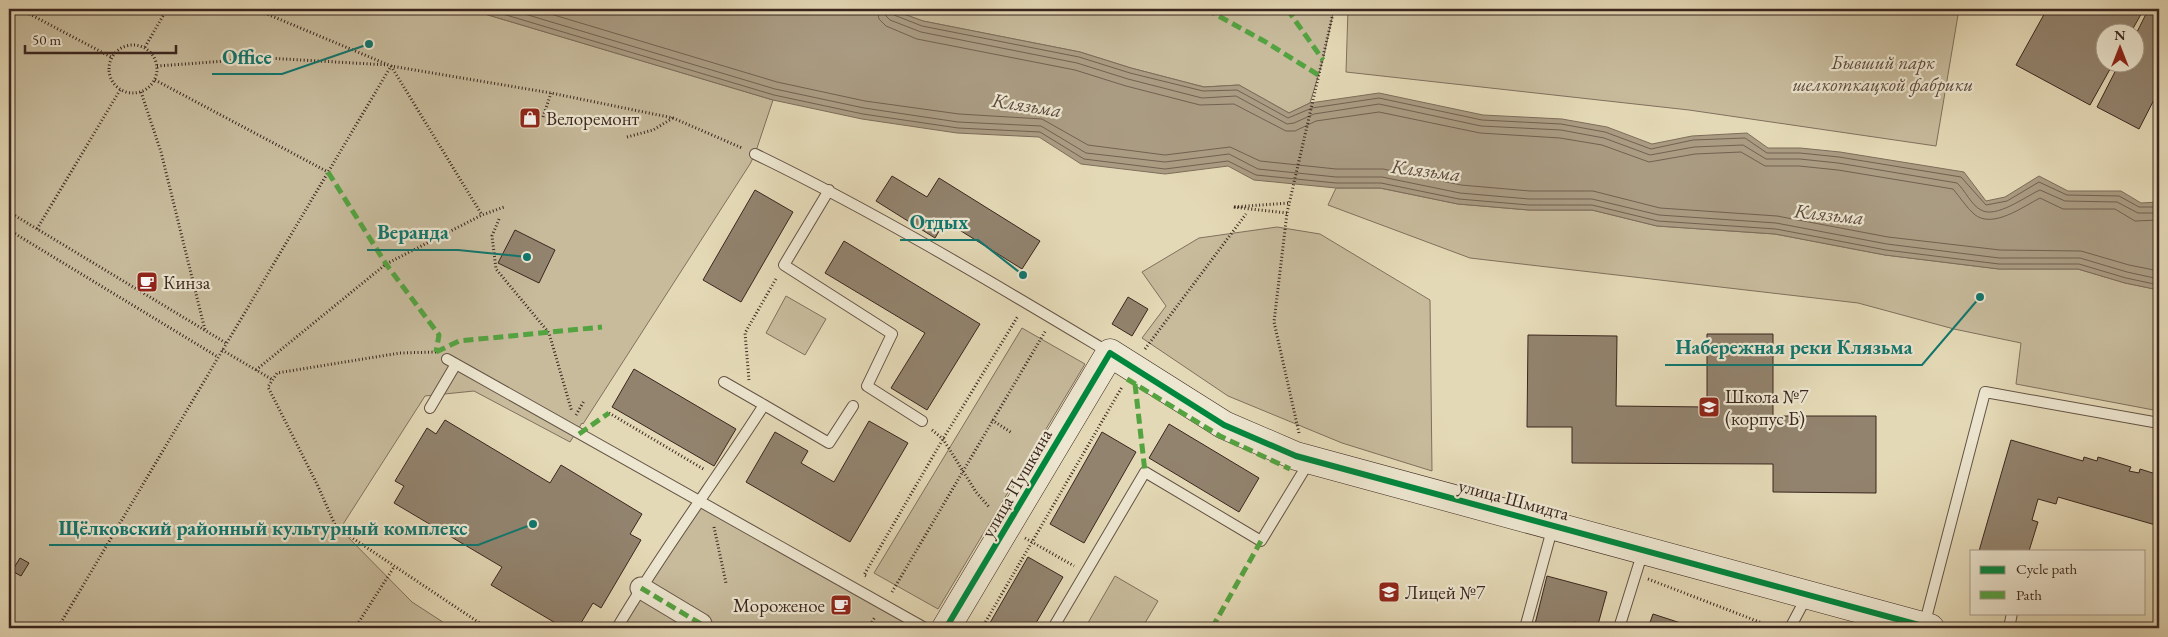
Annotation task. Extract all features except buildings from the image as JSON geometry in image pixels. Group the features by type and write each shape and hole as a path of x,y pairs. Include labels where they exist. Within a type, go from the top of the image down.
{"street":[{"name":"улица Шмидта","path":"1110,353 1224,425 1296,456 1808,594 1926,628"},
{"name":"улица Пушкина","path":"946,628 1110,353"},
{"path":"641,588 701,624"}],"lane":[{"path":"756,154 829,190 1110,353"},
{"path":"829,190 784,266 892,334 867,386 922,421"},
{"path":"430,408 452,361 925,628"},
{"path":"724,382 829,443 853,406"},
{"path":"1926,628 1985,392 2159,423"},
{"path":"617,628 641,588 692,511 718,477 764,405"},
{"path":"1052,628 1145,472 1261,541 1310,460"},
{"path":"1525,628 1553,526"},
{"path":"1619,628 1643,550"},
{"path":"1790,628 1808,594"},
{"path":"2009,628 2012,614"}],"path":[{"path":"20,9 111,57"},
{"path":"145,47 167,9"},
{"path":"255,9 391,66 482,215"},
{"path":"1299,434 1274,322 1287,213 1334,9"},
{"path":"136,44 145,47 151,52 157,66 154,80 149,87 140,92 130,93 120,90 109,75 111,57 126,45 136,44"},
{"path":"157,66 267,58 391,66 551,93 673,118 756,154"},
{"path":"59,626 391,66"},
{"path":"154,80 328,172"},
{"path":"37,229 120,90"},
{"path":"140,92 161,152 205,331"},
{"path":"543,117 551,93"},
{"path":"627,136 653,130 673,118"},
{"path":"1287,213 1233,207 1289,203"},
{"path":"256,370 386,264 482,215 504,207"},
{"path":"9,212 226,343"},
{"path":"982,628 1141,354 1246,214"},
{"path":"499,219 492,236 496,269 549,333 574,419"},
{"path":"9,230 218,357"},
{"path":"750,396 745,333 784,266"},
{"path":"864,575 943,439 1019,315 1026,318"},
{"path":"891,593 1046,330 1039,326"},
{"path":"222,350 273,380"},
{"path":"452,361 436,352 400,353 277,373 268,387 317,484 336,527 487,628"},
{"path":"609,413 718,477"},
{"path":"992,420 1012,433"},
{"path":"713,523 726,583"},
{"path":"355,628 394,567"},
{"path":"776,612 819,605"}],"green space":[{"path":"9,9 468,9 773,100 750,164 570,442 474,391 425,396 340,529 412,602 452,628 9,628"},
{"path":"890,9 1334,9 1323,60 1310,103 1289,113 1239,85 1204,87 1131,68 1080,52 923,21"},
{"name":"Бывший парк шелкоткацкой фабрики","path":"1348,9 1959,9 1936,146 1689,110 1346,72"},
{"path":"1336,188 1380,188 1458,204 1529,210 1592,210 1657,226 1775,234 1885,255 1999,269 2078,269 2125,283 2159,290 2159,411 2016,384 2021,343 1954,329 1858,303 1470,258 1328,205"},
{"path":"1277,227 1320,234 1430,300 1432,471 1342,443 1228,396 1142,338 1166,306 1142,272 1199,238"},
{"path":"786,296 826,319 805,355 766,333"},
{"path":"1022,328 1085,364 938,609 874,573"},
{"path":"700,503 925,628 617,628"},
{"path":"1115,576 1158,601 1142,628 1085,628"}],"water":[{"name":"Клязьма","path":"468,9 890,9 923,21 1080,52 1131,68 1204,87 1239,85 1289,113 1310,103 1379,93 1483,115 1562,119 1607,127 1652,144 1692,136 1747,133 1768,148 1800,148 1840,152 1964,172 1986,201 2005,197 2039,176 2068,191 2121,191 2141,203 2159,202 2159,290 2125,283 2078,269 1999,269 1885,255 1775,234 1657,226 1592,210 1529,210 1458,204 1380,188 1336,188 1254,180 1228,166 1165,174 1081,164 1039,137 957,133 862,119 773,100"}],"marked path":[{"path":"1206,9 1264,41 1320,76"},
{"path":"1287,9 1323,60"},
{"path":"328,172 386,264 439,335 436,352"},
{"path":"436,352 459,341 602,327"},
{"path":"1127,379 1220,436 1290,469"},
{"path":"1135,384 1145,472"},
{"path":"579,434 609,413"},
{"path":"1212,628 1261,541"},
{"path":"641,588 701,624"}],"cycle path":[{"path":"946,628 1110,353 1224,425 1296,456 1930,628"}],"place":[{"name":"Office","path":"369,44"},
{"name":"Велоремонт","path":"530,118"},
{"name":"Веранда","path":"527,257"},
{"name":"Отдых","path":"1023,275"},
{"name":"Кинза","path":"147,282"},
{"name":"Набережная реки Клязьма","path":"1980,297"},
{"name":"Школа №7 (корпус Б)","path":"1709,407"},
{"name":"Щёлковский районный культурный комплекс","path":"533,524"},
{"name":"Лицей №7","path":"1389,592"},
{"name":"Мороженое","path":"841,605"}]}
